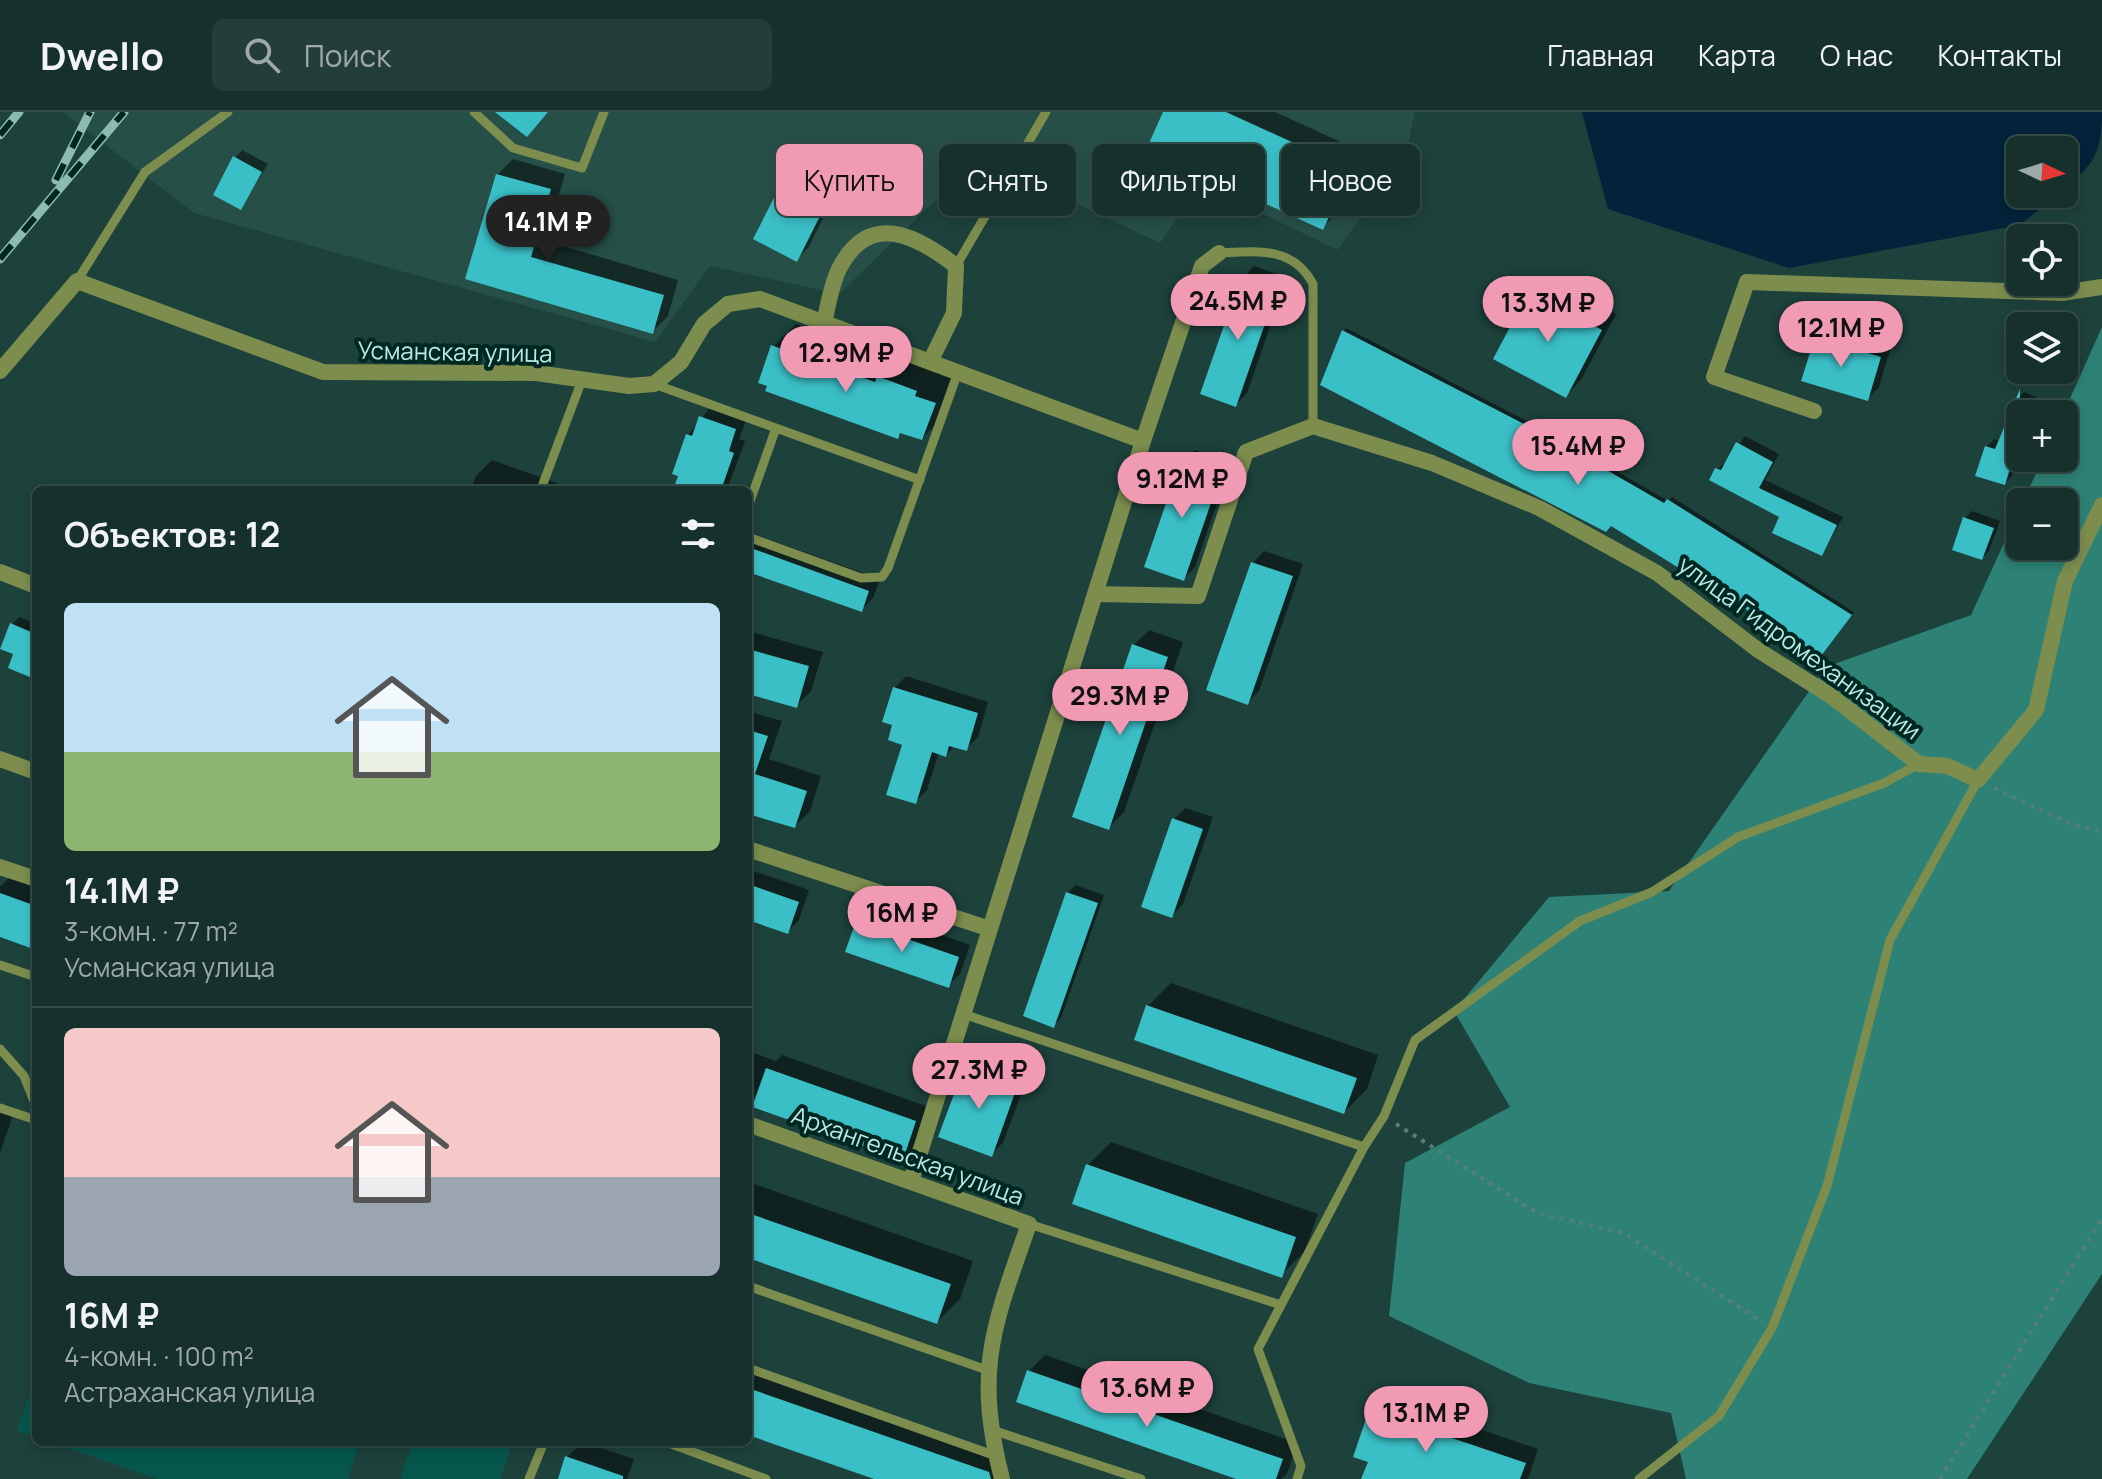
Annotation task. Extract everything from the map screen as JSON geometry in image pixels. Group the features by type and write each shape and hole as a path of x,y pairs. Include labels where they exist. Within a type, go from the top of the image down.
{"street":[{"path":"824,323 838,270 858,242 892,233 923,240 956,266 954,313 930,362"},
{"path":"911,1181 1143,441 1202,266 1219,253"},
{"path":"0,371 77,281"},
{"name":"Усманская улица","path":"77,281 323,372 536,373 629,386 654,384"},
{"path":"1814,411 1714,377 1747,282 2062,293 2102,287"},
{"path":"654,384 681,362 704,324 728,304 760,299 1143,441"},
{"path":"1095,594 1198,596 1246,452 1313,426"},
{"name":"улица Гидромеханизации","path":"1313,426 1432,463 1539,508 1657,573 1758,650 1831,696 1919,764 1947,766 1978,780"},
{"path":"1978,780 2036,710 2065,581 2102,505"},
{"path":"0,572 32,584"},
{"path":"0,759 32,771"},
{"path":"752,850 990,929"},
{"path":"0,867 32,878"},
{"name":"Архангельская улица","path":"752,1125 1029,1224 988,1350 989,1429 1002,1479"}],"lane":[{"path":"77,281 145,172 228,112"},
{"path":"474,112 513,148 582,168 604,112"},
{"path":"956,266 1046,112"},
{"path":"1219,253 1269,251 1304,266 1313,284 1313,426"},
{"path":"752,538 861,578 882,577 888,568 958,372"},
{"path":"542,486 582,380"},
{"path":"654,384 920,480"},
{"path":"752,496 776,428"},
{"path":"1297,1479 1301,1466 1258,1349 1364,1147 1384,1116 1415,1040 1580,921 1652,892 1738,837 1884,783 1919,764"},
{"path":"1639,1479 1719,1416 1772,1328 1827,1186 1890,940 1978,780"},
{"path":"0,965 32,976"},
{"path":"963,1014 1364,1147"},
{"path":"0,1049 24,1076 32,1096"},
{"path":"0,1108 32,1119"},
{"path":"1029,1224 1281,1305"},
{"path":"752,1287 987,1370"},
{"path":"752,1369 996,1456"},
{"path":"989,1429 1141,1479"},
{"path":"529,1479 542,1446"},
{"path":"677,1446 766,1479"}],"path":[{"path":"1978,780 2071,824 2102,832"},
{"path":"1384,1116 1537,1213 1623,1233 1772,1328"},
{"path":"1940,1479 2102,1218"}],"shaded area":[{"path":"63,112 1415,112 1408,144 1281,144 1281,216 1362,216 1337,250 1265,215 1265,144 1092,144 1092,211 1076,204 1076,144 939,144 939,197 923,212 923,144 776,144 776,216 919,216 839,294 710,266 655,342 194,213"},
{"path":"1103,216 1179,216 1160,243"},
{"path":"32,1386 32,1436 17,1431"},
{"path":"62,1446 359,1446 348,1479 157,1479"},
{"path":"412,1446 512,1446 500,1479 400,1479"}],"green space":[{"path":"2102,327 2102,1274 1967,1479 1686,1479 1671,1413 1529,1383 1389,1316 1405,1163 1510,1107 1454,1011 1549,897 1669,891 1826,667 1971,615 2006,539 2006,560 2078,560 2078,488 2029,488 2037,472 2078,472 2078,400 2069,400"}],"water":[{"path":"1582,112 2102,112 2098,148 2078,176 2078,136 2006,136 2006,208 2041,208 2021,224 2006,224 2006,228 1789,268 1608,209"}],"building":[{"path":"495,112 548,112 527,137"},
{"path":"1163,112 1226,112 1296,144 1281,144 1281,211 1265,203 1265,144 1149,144"},
{"path":"233,156 262,172 241,210 213,195"},
{"path":"496,174 551,189 531,257 664,295 653,334 465,279"},
{"path":"776,194 776,216 820,216 797,262 753,239"},
{"path":"1292,216 1329,216 1323,230"},
{"path":"1241,277 1277,289 1236,407 1200,394"},
{"path":"1529,291 1602,330 1566,398 1493,359"},
{"path":"1342,330 1551,438 1664,503 1667,499 1852,615 1821,656 1611,526 1606,532 1320,385"},
{"path":"1815,337 1881,357 1868,401 1801,381"},
{"path":"771,345 793,353 795,347 835,361 833,367 875,382 877,376 917,391 915,396 936,403 922,440 900,433 898,439 765,391 767,386 758,383"},
{"path":"699,416 736,429 729,451 734,453 722,486 674,486 678,476 672,474 686,434 692,436"},
{"path":"2006,423 2006,472 2009,472 2005,485 1975,476 1985,446 1995,449"},
{"path":"1736,442 1773,462 1759,488 1837,525 1822,556 1772,533 1779,517 1709,480 1715,468 1721,470"},
{"path":"1181,460 1221,474 1184,581 1144,567"},
{"path":"1963,517 1994,528 1982,560 1952,550"},
{"path":"752,548 869,591 862,612 752,573"},
{"path":"1251,562 1293,576 1248,705 1206,690"},
{"path":"10,623 32,632 32,678 8,668 13,654 0,649"},
{"path":"1132,644 1168,657 1109,830 1072,817"},
{"path":"752,650 809,666 797,708 752,695"},
{"path":"893,687 978,713 967,751 949,746 946,757 932,752 916,804 886,795 902,745 888,740 892,725 882,722"},
{"path":"752,731 768,736 755,774 807,791 795,828 752,815"},
{"path":"1172,818 1203,829 1172,918 1141,907"},
{"path":"752,885 799,902 788,934 752,921"},
{"path":"1066,892 1098,903 1054,1028 1023,1016"},
{"path":"0,893 32,905 32,949 0,937"},
{"path":"856,921 959,957 949,988 845,952"},
{"path":"1146,1005 1357,1078 1344,1114 1134,1040"},
{"path":"997,1065 1017,1072 1011,1088 1016,1090 992,1157 938,1137 963,1070 992,1080"},
{"path":"766,1068 916,1121 903,1160 752,1107"},
{"path":"1086,1164 1296,1237 1282,1278 1072,1204"},
{"path":"752,1214 951,1284 937,1324 752,1259"},
{"path":"1027,1370 1283,1459 1276,1479 1236,1479 1016,1402"},
{"path":"752,1389 989,1472 991,1479 874,1479 752,1436"},
{"path":"1369,1410 1526,1463 1520,1479 1361,1479 1368,1462 1353,1457"},
{"path":"565,1456 623,1476 623,1479 558,1479"}],"railway":[{"path":"0,135 19,112"},
{"path":"56,180 90,112"},
{"path":"0,259 124,112"}]}
